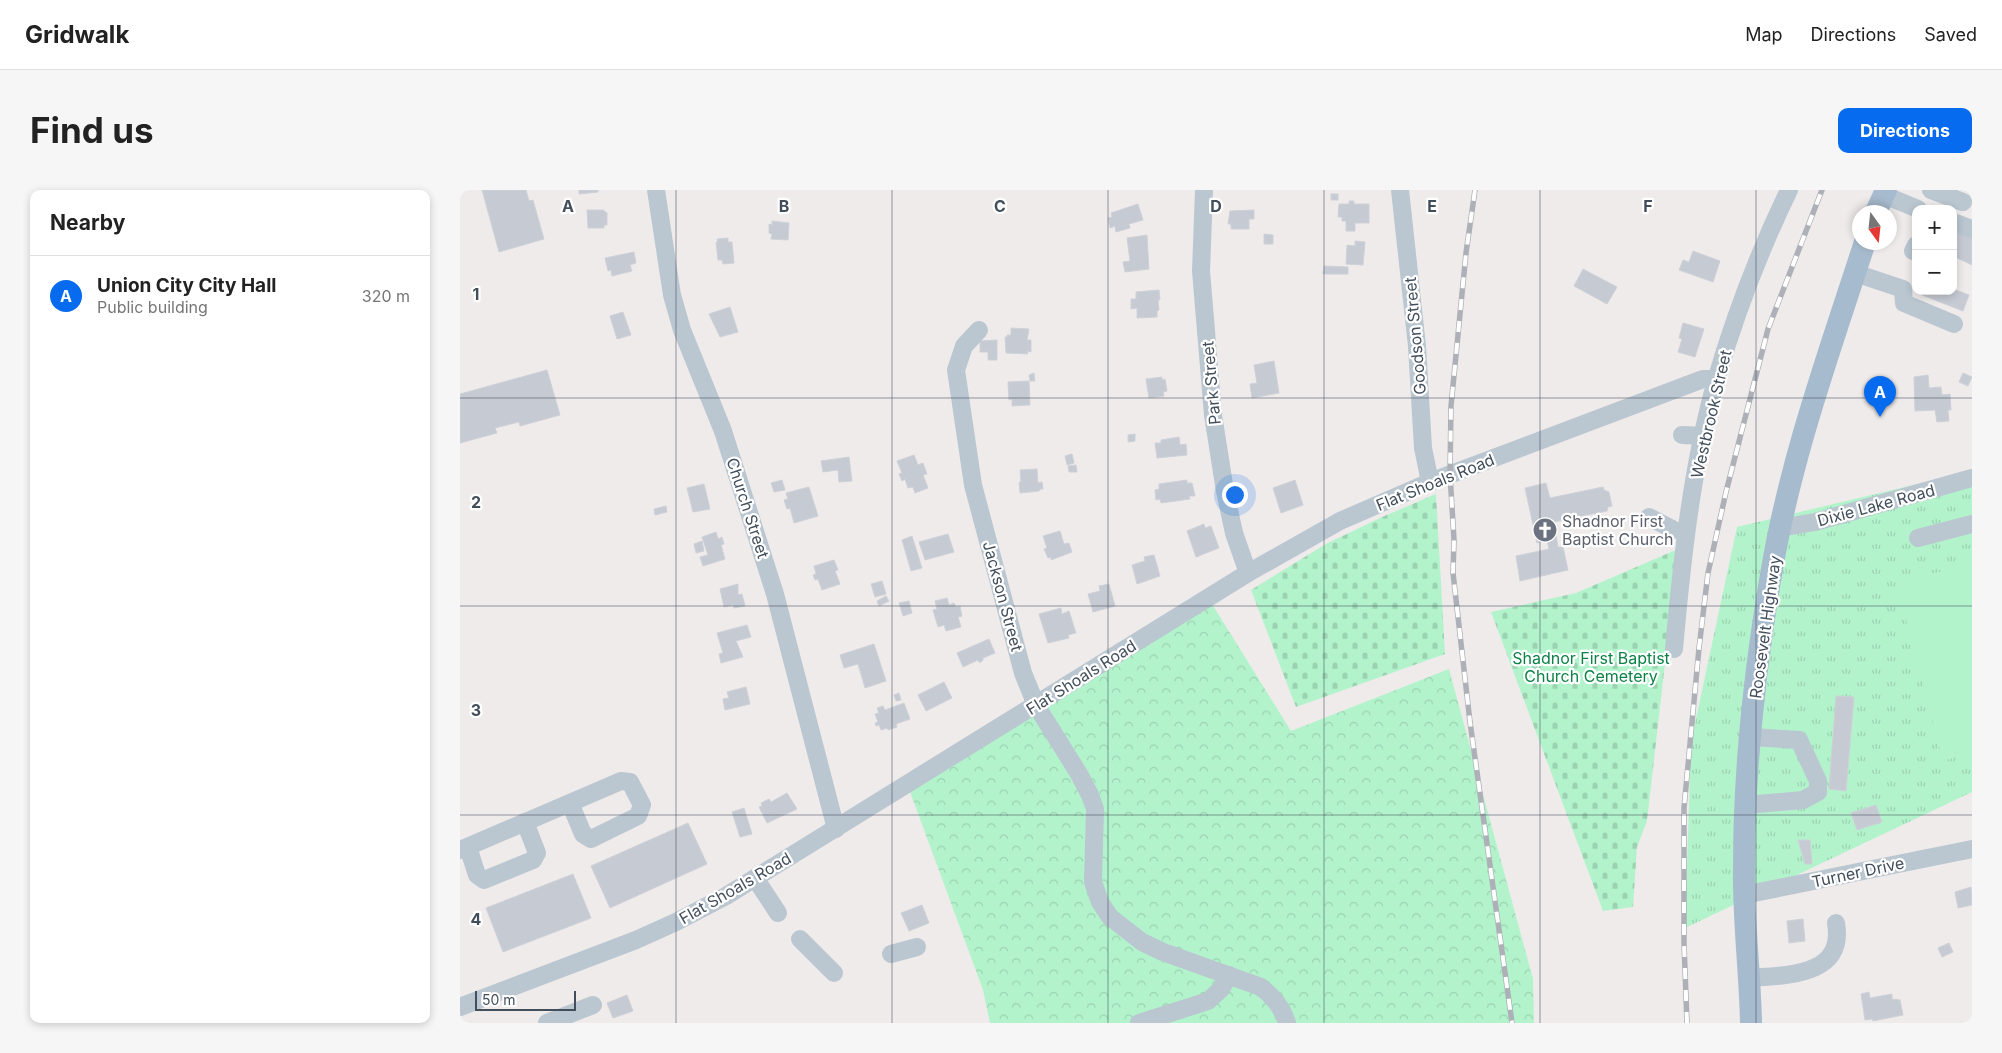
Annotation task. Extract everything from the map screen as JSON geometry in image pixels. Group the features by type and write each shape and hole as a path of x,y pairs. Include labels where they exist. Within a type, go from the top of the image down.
{"main road":[{"name":"Roosevelt Highway","path":"1750,1023 1750,978 1744,895 1746,805 1750,737 1761,641 1780,528 1812,405 1862,250"}],"street":[{"name":"Church Street","path":"656,190 672,295 682,330 723,431 776,594 836,829"},
{"name":"Park Street","path":"1204,190 1201,270 1213,415 1225,491 1234,533 1248,573"},
{"name":"Goodson Street","path":"1400,190 1417,346 1423,448 1430,482"},
{"name":"Westbrook Street","path":"1674,650 1682,568 1677,530 1704,436 1717,379 1737,313 1764,241 1789,190"},
{"path":"1931,190 1964,202"},
{"path":"1882,199 1912,207"},
{"path":"1957,223 1972,229"},
{"path":"1855,273 1903,289 1904,303 1954,324"},
{"name":"Jackson Street","path":"979,330 964,346 956,370 973,485 1023,674 1036,705 1090,795 1095,809 1093,882 1100,902 1110,917 1124,930 1149,945 1198,966 1261,987 1273,996 1283,1009 1287,1023"},
{"name":"Flat Shoals Road","path":"460,1007 636,940 726,896 1248,573 1340,521 1430,482 1703,379 1717,379"},
{"path":"1682,435 1704,436"},
{"name":"Dixie Lake Road","path":"1780,528 1815,522 1972,478"},
{"path":"1649,517 1677,530"},
{"path":"1918,538 1972,524"},
{"path":"1746,805 1804,800 1818,792 1818,781 1799,740 1750,737"},
{"path":"525,822 537,853 533,860 484,880 477,875 464,849 525,822 570,803"},
{"name":"Turner Drive","path":"1744,895 1972,849"},
{"path":"755,878 778,913"},
{"path":"1750,978 1797,973 1826,961 1835,951 1838,936 1836,922"},
{"path":"800,939 834,973"},
{"path":"891,954 917,947"},
{"path":"1139,1023 1208,1000 1221,989 1229,976"},
{"path":"547,1023 593,1005"}],"green space":[{"path":"1972,471 1972,792 1685,928 1691,742 1737,527"},
{"path":"1436,494 1445,654 1296,707 1251,590 1326,544"},
{"name":"Shadnor First Baptist Church Cemetery","path":"1678,549 1647,821 1637,847 1633,907 1603,911 1491,612 1576,593"},
{"path":"1972,565 1972,752 1943,761 1898,589 1902,580"},
{"path":"1207,596 1291,731 1449,669 1533,979 1534,1023 990,1023 983,990 909,789"}],"building":[{"path":"482,190 526,190 529,201 533,200 544,239 499,252"},
{"path":"579,190 598,190 598,192 579,194"},
{"path":"1331,194 1338,194 1338,200 1331,200"},
{"path":"1349,201 1354,201 1354,204 1369,204 1369,223 1355,223 1355,231 1346,231 1346,221 1342,221 1342,217 1338,217 1339,204 1349,204"},
{"path":"1138,204 1143,220 1129,224 1130,228 1116,232 1115,226 1110,228 1108,218 1112,217 1111,213"},
{"path":"587,210 603,210 607,213 607,225 604,225 604,228 588,228"},
{"path":"1254,210 1254,219 1249,219 1249,229 1231,229 1231,224 1228,224 1230,211"},
{"path":"772,221 789,223 788,240 771,239 772,234 769,233 769,224 772,225"},
{"path":"1957,229 1972,235 1972,265 1957,258"},
{"path":"1264,234 1273,235 1273,244 1264,244"},
{"path":"1147,235 1149,269 1125,272 1123,262 1130,261 1127,238"},
{"path":"728,238 728,242 732,242 734,263 723,264 722,260 718,260 716,242 718,242 717,239"},
{"path":"1355,241 1365,242 1363,265 1346,264 1347,245 1355,246"},
{"path":"1693,251 1720,261 1713,282 1679,270 1683,260 1689,262"},
{"path":"634,252 636,263 630,265 632,271 612,276 611,270 608,271 605,258"},
{"path":"1324,266 1348,267 1348,274 1323,274"},
{"path":"1583,269 1617,287 1607,304 1574,286"},
{"path":"1159,290 1160,300 1158,300 1159,310 1157,311 1157,317 1137,318 1137,308 1131,309 1131,299 1136,299 1136,292"},
{"path":"1957,290 1969,295 1963,311 1922,295 1957,295"},
{"path":"730,307 738,332 720,337 709,314"},
{"path":"623,312 631,335 617,339 610,316"},
{"path":"1683,323 1704,329 1695,357 1678,352 1682,339 1679,338"},
{"path":"1011,328 1029,329 1027,340 1031,340 1031,352 1027,351 1028,354 1006,353 1005,337 1011,335"},
{"path":"997,340 997,360 988,360 988,352 980,352 980,341"},
{"path":"1274,361 1279,393 1252,398 1250,384 1257,383 1254,365"},
{"path":"547,370 560,415 520,426 519,422 495,428 497,433 460,443 460,394"},
{"path":"1034,373 1035,381 1030,381 1029,375"},
{"path":"1963,373 1972,377 1968,386 1959,382"},
{"path":"1928,375 1929,388 1941,387 1942,395 1950,394 1951,410 1948,410 1949,421 1937,422 1935,410 1915,411 1914,377"},
{"path":"1162,377 1162,380 1165,379 1167,391 1163,392 1164,396 1149,398 1146,379"},
{"path":"1029,381 1030,405 1012,406 1012,399 1009,400 1008,382"},
{"path":"1135,434 1135,441 1128,442 1128,435"},
{"path":"1179,437 1180,445 1186,444 1187,455 1157,458 1155,443"},
{"path":"1072,454 1074,463 1067,465 1065,456"},
{"path":"914,455 918,465 923,463 927,474 923,475 928,488 915,493 913,487 908,488 905,479 902,481 899,474 902,473 897,461"},
{"path":"849,457 852,481 839,482 838,470 823,472 821,461"},
{"path":"1076,465 1077,472 1069,472 1068,466"},
{"path":"1037,469 1038,483 1042,482 1043,489 1020,493 1020,470"},
{"path":"782,480 785,490 774,492 771,483"},
{"path":"1187,480 1187,483 1192,483 1195,496 1189,496 1190,499 1161,503 1160,499 1156,500 1155,490 1159,489 1159,484"},
{"path":"1295,480 1303,505 1281,513 1273,488"},
{"name":"Shadnor First Baptist Church","path":"1546,483 1550,498 1603,487 1604,490 1609,492 1612,506 1608,507 1607,511 1554,522 1558,547 1563,547 1568,570 1520,581 1516,556 1549,549 1547,540 1537,543 1525,488"},
{"path":"704,484 710,509 693,512 687,488"},
{"path":"809,487 818,516 794,523 790,508 787,509 784,500 788,499 786,493"},
{"path":"666,506 667,512 655,515 654,509"},
{"path":"1204,524 1205,528 1211,526 1219,548 1196,557 1187,531"},
{"path":"1060,531 1064,544 1069,543 1072,552 1051,560 1051,557 1048,558 1044,549 1047,548 1043,536"},
{"path":"716,532 718,539 722,537 724,544 721,545 725,559 703,566 700,557 708,555 702,537"},
{"path":"948,534 954,552 925,560 919,542"},
{"path":"912,536 922,568 911,571 902,540"},
{"path":"702,541 704,551 696,553 694,544"},
{"path":"1154,555 1160,576 1137,584 1132,565 1145,561 1144,557"},
{"path":"834,560 838,570 835,571 840,584 822,590 818,579 815,580 813,575 816,574 814,566"},
{"path":"882,581 886,594 875,597 871,584"},
{"path":"738,584 738,595 742,594 745,606 734,608 733,605 724,607 720,589"},
{"path":"1109,584 1115,606 1093,612 1088,594 1100,591 1099,586"},
{"path":"886,596 889,601 879,606 877,601"},
{"path":"947,598 949,605 954,603 956,607 960,606 962,616 958,617 961,627 946,631 944,625 938,627 933,610 937,609 935,601"},
{"path":"909,601 912,613 903,616 899,603"},
{"path":"1061,608 1062,614 1069,611 1076,633 1068,635 1069,638 1048,643 1039,614"},
{"path":"747,625 751,637 736,641 743,657 721,663 719,654 723,653 717,633"},
{"path":"989,639 995,653 983,658 980,663 978,660 963,667 957,653"},
{"path":"874,644 886,681 865,688 858,664 844,668 840,655"},
{"path":"944,682 952,698 926,711 918,695"},
{"path":"746,687 750,704 725,710 723,699 729,698 727,692"},
{"path":"899,693 901,700 896,701 894,695"},
{"path":"1836,696 1854,697 1846,791 1829,789"},
{"path":"904,703 910,719 896,724 897,727 888,730 887,728 881,730 879,725 876,726 875,723 878,722 875,714 879,713 877,708 883,706 885,710"},
{"path":"787,793 797,809 767,823 759,807 762,806 761,803 769,799 771,802"},
{"path":"1876,805 1882,822 1857,830 1851,813"},
{"path":"744,808 752,834 740,837 732,812"},
{"path":"688,823 707,864 610,908 591,866"},
{"path":"1798,840 1810,840 1812,864 1805,864"},
{"path":"573,874 591,918 503,952 486,908"},
{"path":"1971,887 1972,905 1958,908 1955,892"},
{"path":"922,905 929,923 909,931 901,913"},
{"path":"1803,919 1805,941 1789,943 1787,921"},
{"path":"1949,943 1953,952 1942,957 1938,948"},
{"path":"1869,992 1870,998 1892,994 1892,999 1900,1000 1903,1015 1873,1021 1872,1019 1865,1020 1861,994"},
{"path":"627,995 633,1011 613,1018 607,1003"}],"railway":[{"path":"1475,190 1466,253 1451,406 1450,474 1454,540 1453,573 1470,722 1512,1023"},
{"path":"1687,1023 1684,943 1684,808 1708,573 1726,492 1768,329 1822,190"}],"place":[{"name":"Union City City Hall","path":"1880,417"},
{"name":"Shadnor First Baptist Church","path":"1545,530"}]}
